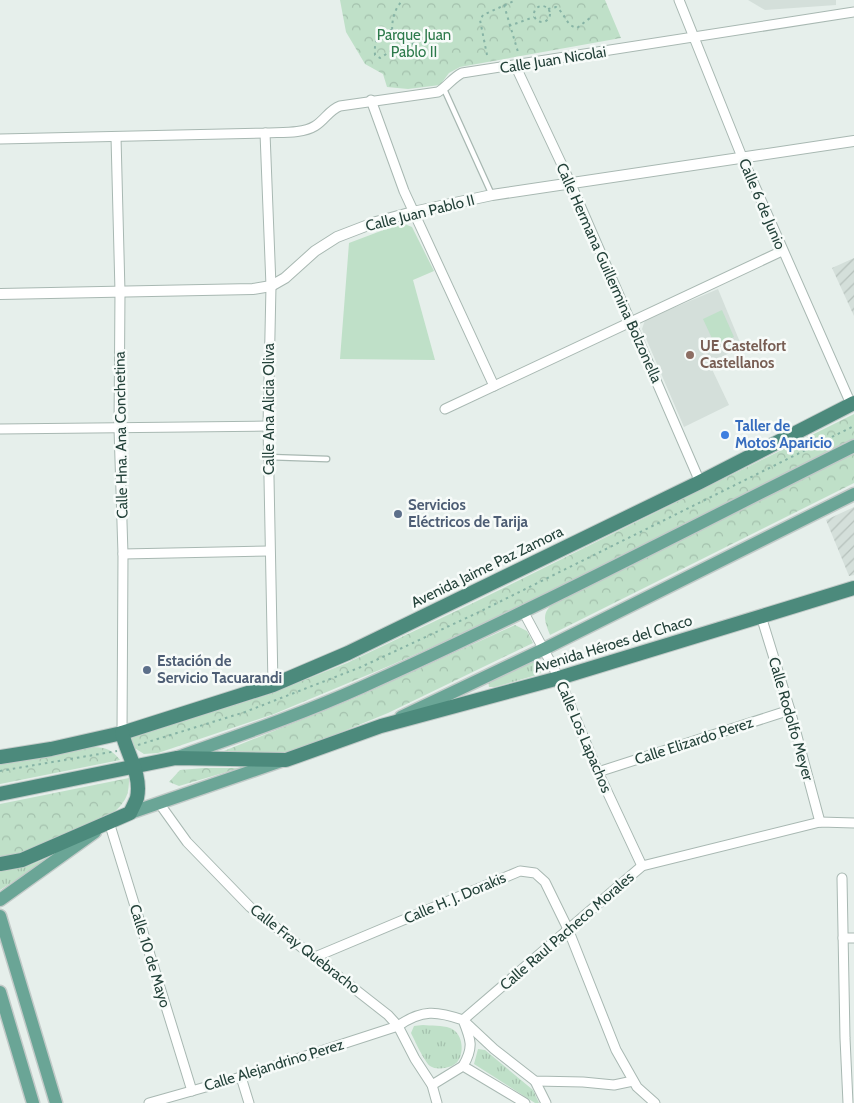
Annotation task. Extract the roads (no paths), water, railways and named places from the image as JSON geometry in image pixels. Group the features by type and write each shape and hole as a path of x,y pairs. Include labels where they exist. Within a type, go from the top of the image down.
{"highway":[{"name":"Avenida Jaime Paz Zamora","path":"0,757 51,749 122,733 273,685 348,653 700,482 853,404"},
{"name":"Avenida Héroes del Chaco","path":"381,726 559,678 854,588"},
{"path":"0,794 176,758 286,760 381,726"},
{"path":"0,864 22,860 130,813 136,799 137,781 135,767 126,750 122,733"}],"main road":[{"path":"176,758 361,688 523,611 854,446"},
{"path":"381,726 544,649 854,494"},
{"path":"130,813 286,760"},
{"path":"0,900 109,822"},
{"path":"0,916 56,1103"},
{"path":"0,992 33,1103"}],"street":[{"name":"Calle 6 de Junio","path":"679,0 782,251 853,404"},
{"name":"Calle Juan Nicolai","path":"0,139 302,131 316,126 332,109 340,106 371,100 438,92 444,89 454,77 462,73 854,12"},
{"name":"Calle Hermana Guillermina Bolzonella","path":"515,65 570,182 700,482"},
{"path":"371,100 404,191 494,386"},
{"name":"Calle Ana Alicia Oliva","path":"265,133 271,286 268,458 273,685"},
{"name":"Calle Hna. Ana Conchetina","path":"116,137 120,292 119,428 122,554 122,733"},
{"name":"Calle Juan Pablo II","path":"0,294 253,289 271,286 285,278 315,251 337,237 376,222 414,212 492,195 570,182 854,141"},
{"path":"445,409 782,251"},
{"path":"0,429 268,426"},
{"path":"122,554 269,551"},
{"name":"Calle Los Lapachos","path":"523,611 559,678 598,772 642,866"},
{"name":"Calle Rodolfo Meyer","path":"762,616 820,822"},
{"name":"Calle Elizardo Perez","path":"598,772 790,710"},
{"name":"Calle Fray Quebracho","path":"159,803 187,842 250,907 388,1015 398,1026 432,1086 437,1103"},
{"name":"Calle 10 de Mayo","path":"109,822 192,1091"},
{"name":"Calle Raul Pacheco Morales","path":"464,1020 642,866 820,822 854,823"},
{"name":"Calle H. J. Dorakis","path":"315,957 520,871 535,873 545,882 568,929 616,1050 637,1087 655,1103"},
{"path":"842,878 843,938 850,1038 848,1103"},
{"path":"843,938 854,938"},
{"path":"398,1026 410,1017 427,1012 447,1014 464,1020 494,1050 535,1081 546,1103"},
{"path":"432,1086 464,1066 470,1054 471,1041 464,1020"},
{"name":"Calle Alejandrino Perez","path":"149,1103 241,1077 398,1026"},
{"path":"464,1066 525,1103"},
{"path":"241,1077 249,1103"},
{"path":"535,1081 614,1085 634,1081"}],"lane":[{"path":"444,89 492,195"},
{"path":"268,458 327,459"}],"place":[{"name":"UE Castelfort Castellanos","path":"690,355"},
{"name":"Taller de Motos Aparicio","path":"725,435"},
{"name":"Servicios Eléctricos de Tarija","path":"398,514"},
{"name":"Estación de Servicio Tacuarandi","path":"147,670"}],"park label":[{"name":"Parque Juan Pablo II","path":"414,44"}]}
